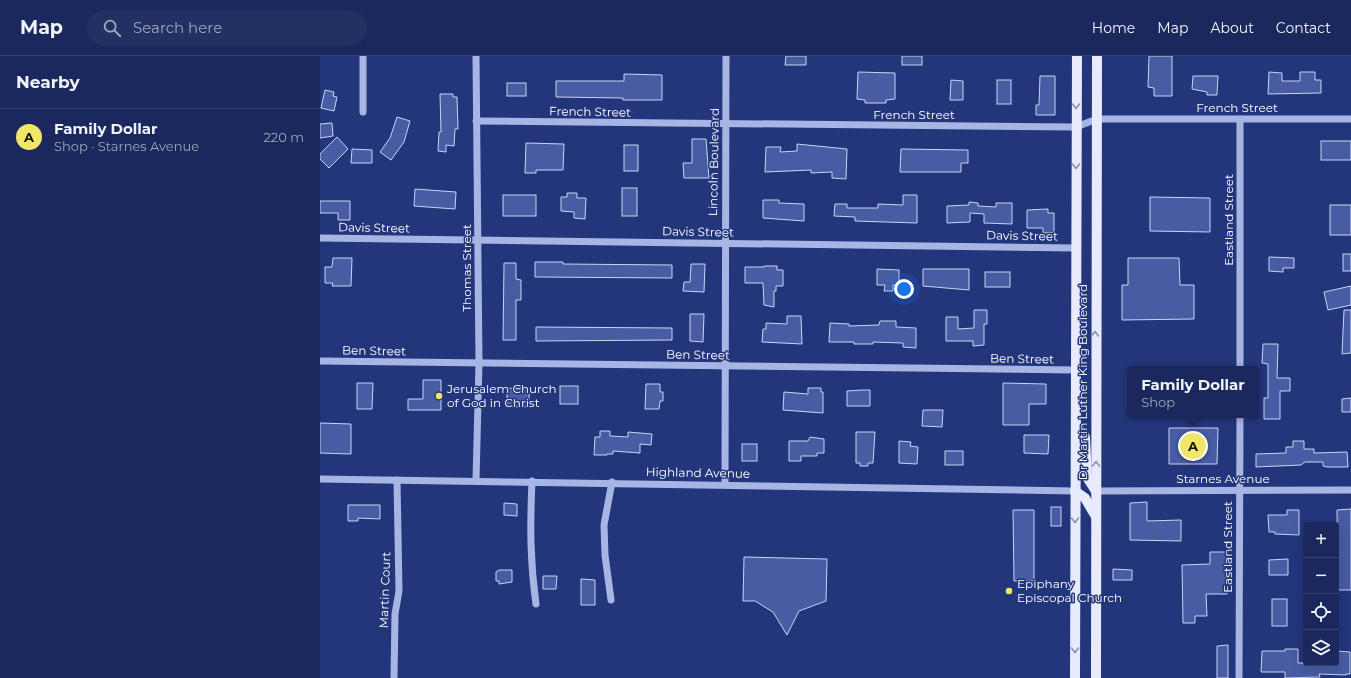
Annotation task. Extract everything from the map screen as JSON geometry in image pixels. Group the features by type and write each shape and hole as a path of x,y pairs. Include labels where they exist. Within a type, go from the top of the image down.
{"main road":[{"name":"Dr Martin Luther King Boulevard","path":"1075,678 1076,56"},
{"name":"Dr Martin Luther King Boulevard","path":"1096,678 1097,56"},
{"path":"1076,425 1085,437 1087,477 1096,491"},
{"path":"1075,491 1085,498 1096,517"}],"street":[{"path":"363,56 363,112"},
{"name":"Thomas Street","path":"476,56 479,363 476,480"},
{"name":"Lincoln Boulevard","path":"725,484 724,366 726,56"},
{"name":"Eastland Street","path":"1240,119 1240,366"},
{"name":"French Street","path":"476,121 1076,127 1096,120 1351,119"},
{"name":"Davis Street","path":"320,238 1075,248"},
{"name":"Ben Street","path":"320,361 1075,370"},
{"name":"Eastland Street","path":"1239,678 1240,418"},
{"name":"Highland Avenue","path":"320,479 612,482 1075,491"},
{"name":"Martin Court","path":"394,678 395,614 399,591 398,480"},
{"path":"532,481 530,525 531,565 536,604"},
{"path":"611,600 605,555 604,525 612,482"},
{"name":"Starnes Avenue","path":"1096,491 1351,490"}],"building":[{"path":"786,56 806,56 806,65 785,65"},
{"path":"902,56 922,56 922,65 902,65"},
{"path":"1149,56 1172,56 1172,96 1154,96 1154,88 1148,87"},
{"path":"858,72 895,73 895,99 886,100 886,103 865,103 865,100 857,99"},
{"path":"1269,72 1282,73 1282,81 1300,81 1300,72 1315,72 1315,80 1321,80 1321,93 1268,94"},
{"path":"624,74 662,75 662,100 556,97 556,81 624,81"},
{"path":"1040,76 1055,76 1055,115 1036,115 1036,105 1039,105"},
{"path":"1193,76 1218,76 1217,95 1207,95 1207,92 1192,89"},
{"path":"951,80 963,81 963,100 950,100"},
{"path":"997,80 1011,80 1011,104 997,104"},
{"path":"507,83 526,83 526,96 507,96"},
{"path":"325,90 334,92 333,96 337,97 334,111 321,108"},
{"path":"440,94 453,94 453,97 457,97 458,129 455,129 454,146 446,145 446,152 438,151 439,132 441,132"},
{"path":"397,117 410,121 404,142 391,160 380,152 390,138"},
{"path":"332,123 333,136 320,138 320,124"},
{"path":"337,137 348,149 329,168 320,159 320,154"},
{"path":"692,139 706,139 709,178 684,178 683,163 692,163"},
{"path":"1321,141 1351,141 1351,160 1321,160"},
{"path":"526,143 564,144 563,170 536,170 536,173 525,173"},
{"path":"797,144 847,149 846,179 832,178 832,172 811,173 811,170 765,172 766,147 781,147 780,152 797,151"},
{"path":"624,145 638,145 638,171 624,171"},
{"path":"352,149 372,150 372,163 351,163"},
{"path":"901,149 968,150 968,163 961,163 961,172 900,172"},
{"path":"622,188 637,188 637,216 622,216"},
{"path":"415,189 456,192 455,209 414,206"},
{"path":"567,193 577,193 577,198 586,198 585,219 574,218 574,212 561,211 561,197 567,197"},
{"path":"503,195 536,195 536,216 503,216"},
{"path":"903,195 917,195 917,223 855,221 855,217 834,216 835,204 847,204 847,208 878,208 878,204 903,205"},
{"path":"1150,197 1210,198 1210,232 1150,231"},
{"path":"763,200 779,200 779,203 804,204 804,221 763,218"},
{"path":"320,201 350,201 350,220 338,220 338,213 320,213"},
{"path":"969,202 978,203 978,206 996,207 996,203 1012,203 1012,224 984,223 984,214 970,213 970,222 947,223 947,206 969,205"},
{"path":"1330,205 1351,205 1351,235 1330,235"},
{"path":"1048,209 1048,213 1054,213 1054,233 1043,233 1043,228 1027,228 1027,210"},
{"path":"1343,254 1351,254 1351,271 1343,271"},
{"path":"1269,257 1294,258 1294,268 1283,268 1283,272 1269,271"},
{"path":"333,258 352,258 351,286 332,286 333,283 325,283 325,267 332,267"},
{"path":"1128,258 1179,258 1180,285 1194,285 1194,319 1122,320 1122,285 1128,285"},
{"path":"535,262 563,262 563,264 672,265 672,278 535,277"},
{"path":"504,263 516,263 516,279 521,280 521,300 516,300 516,340 503,340"},
{"path":"691,264 705,264 704,292 683,291 684,282 690,282"},
{"path":"777,266 777,270 783,270 783,286 776,286 776,291 774,291 774,307 764,305 763,283 745,283 745,267"},
{"path":"877,269 899,270 899,285 893,285 893,291 884,291 885,285 877,285"},
{"path":"923,269 969,269 969,290 923,286"},
{"path":"985,272 1010,272 1010,287 985,287"},
{"path":"1351,286 1351,305 1328,310 1324,292"},
{"path":"974,310 987,310 987,324 984,324 984,345 973,346 973,341 946,341 946,317 958,317 958,329 974,328"},
{"path":"1344,310 1351,310 1351,353 1342,354"},
{"path":"690,314 704,314 703,342 690,341"},
{"path":"787,316 801,316 802,344 762,342 763,329 766,329 766,323 787,324"},
{"path":"880,321 896,321 896,327 916,328 916,348 903,347 903,343 873,342 873,344 854,344 854,342 829,342 830,323 849,324 849,326 879,325"},
{"path":"536,327 672,328 672,340 536,341"},
{"path":"1263,344 1278,344 1277,378 1290,378 1290,391 1280,391 1280,419 1264,419 1264,398 1268,398 1268,364 1262,363"},
{"path":"423,380 441,380 441,410 408,410 408,399 423,399"},
{"path":"357,383 373,383 372,409 357,409"},
{"path":"1003,383 1046,384 1046,404 1029,404 1029,425 1003,425"},
{"path":"646,384 660,384 660,392 663,392 663,401 660,401 659,409 645,409"},
{"path":"560,386 578,386 578,404 560,404"},
{"path":"507,388 529,389 529,407 507,407"},
{"path":"808,388 821,388 821,392 823,392 823,413 783,410 784,392 808,394"},
{"path":"870,390 870,406 847,406 847,391"},
{"path":"1351,398 1351,412 1342,412 1342,399"},
{"path":"923,410 943,410 942,427 922,426"},
{"path":"320,423 351,424 351,454 320,453"},
{"path":"1169,428 1218,428 1217,464 1169,464"},
{"path":"600,431 610,431 610,436 628,437 628,432 652,434 651,445 640,444 640,453 613,451 613,454 594,455 595,437 600,437"},
{"path":"856,432 875,432 873,463 868,463 868,466 860,466 860,463 856,463"},
{"path":"1024,435 1049,435 1048,454 1024,453"},
{"path":"810,437 824,439 824,453 817,453 817,456 801,456 801,461 789,461 789,441 808,441"},
{"path":"899,441 911,442 910,446 918,447 917,464 899,463"},
{"path":"1293,441 1304,441 1304,449 1314,449 1314,453 1347,452 1348,467 1327,467 1323,466 1323,462 1305,462 1301,465 1256,467 1256,454 1286,453 1286,447 1293,447"},
{"path":"742,444 757,444 757,461 742,461"},
{"path":"945,451 963,451 963,465 945,465"},
{"path":"1147,502 1147,521 1181,520 1181,541 1130,540 1130,503"},
{"path":"504,503 517,504 517,516 504,515"},
{"path":"348,505 380,505 380,519 358,518 358,521 348,521"},
{"path":"1051,507 1061,507 1061,526 1051,526"},
{"path":"1351,509 1351,590 1339,590 1339,522 1337,522 1337,510"},
{"path":"1013,510 1034,510 1034,581 1014,581"},
{"path":"1287,510 1299,510 1299,535 1275,534 1275,532 1269,532 1268,515 1287,515"},
{"path":"1210,552 1226,552 1227,594 1206,594 1207,616 1195,616 1195,623 1183,623 1182,565 1210,564"},
{"path":"744,557 827,559 826,601 799,611 787,635 773,612 755,601 743,601"},
{"path":"1288,559 1288,575 1269,575 1269,560"},
{"path":"1113,569 1132,570 1132,580 1113,580"},
{"path":"499,570 512,570 512,582 499,584 499,581 496,581 496,572"},
{"path":"543,576 557,576 556,589 543,589"},
{"path":"581,579 595,580 595,605 581,605"},
{"path":"1272,599 1287,599 1287,626 1272,626"},
{"path":"1228,645 1228,678 1217,678 1217,646"},
{"path":"1285,649 1298,649 1298,663 1303,663 1303,666 1339,666 1339,651 1350,652 1350,674 1319,674 1320,677 1285,678 1285,672 1261,672 1262,651 1285,651"}],"place":[{"name":"Jerusalem Church of God in Christ","path":"439,396"},
{"name":"Family Dollar","path":"1193,446"},
{"name":"Epiphany Episcopal Church","path":"1009,591"}]}
